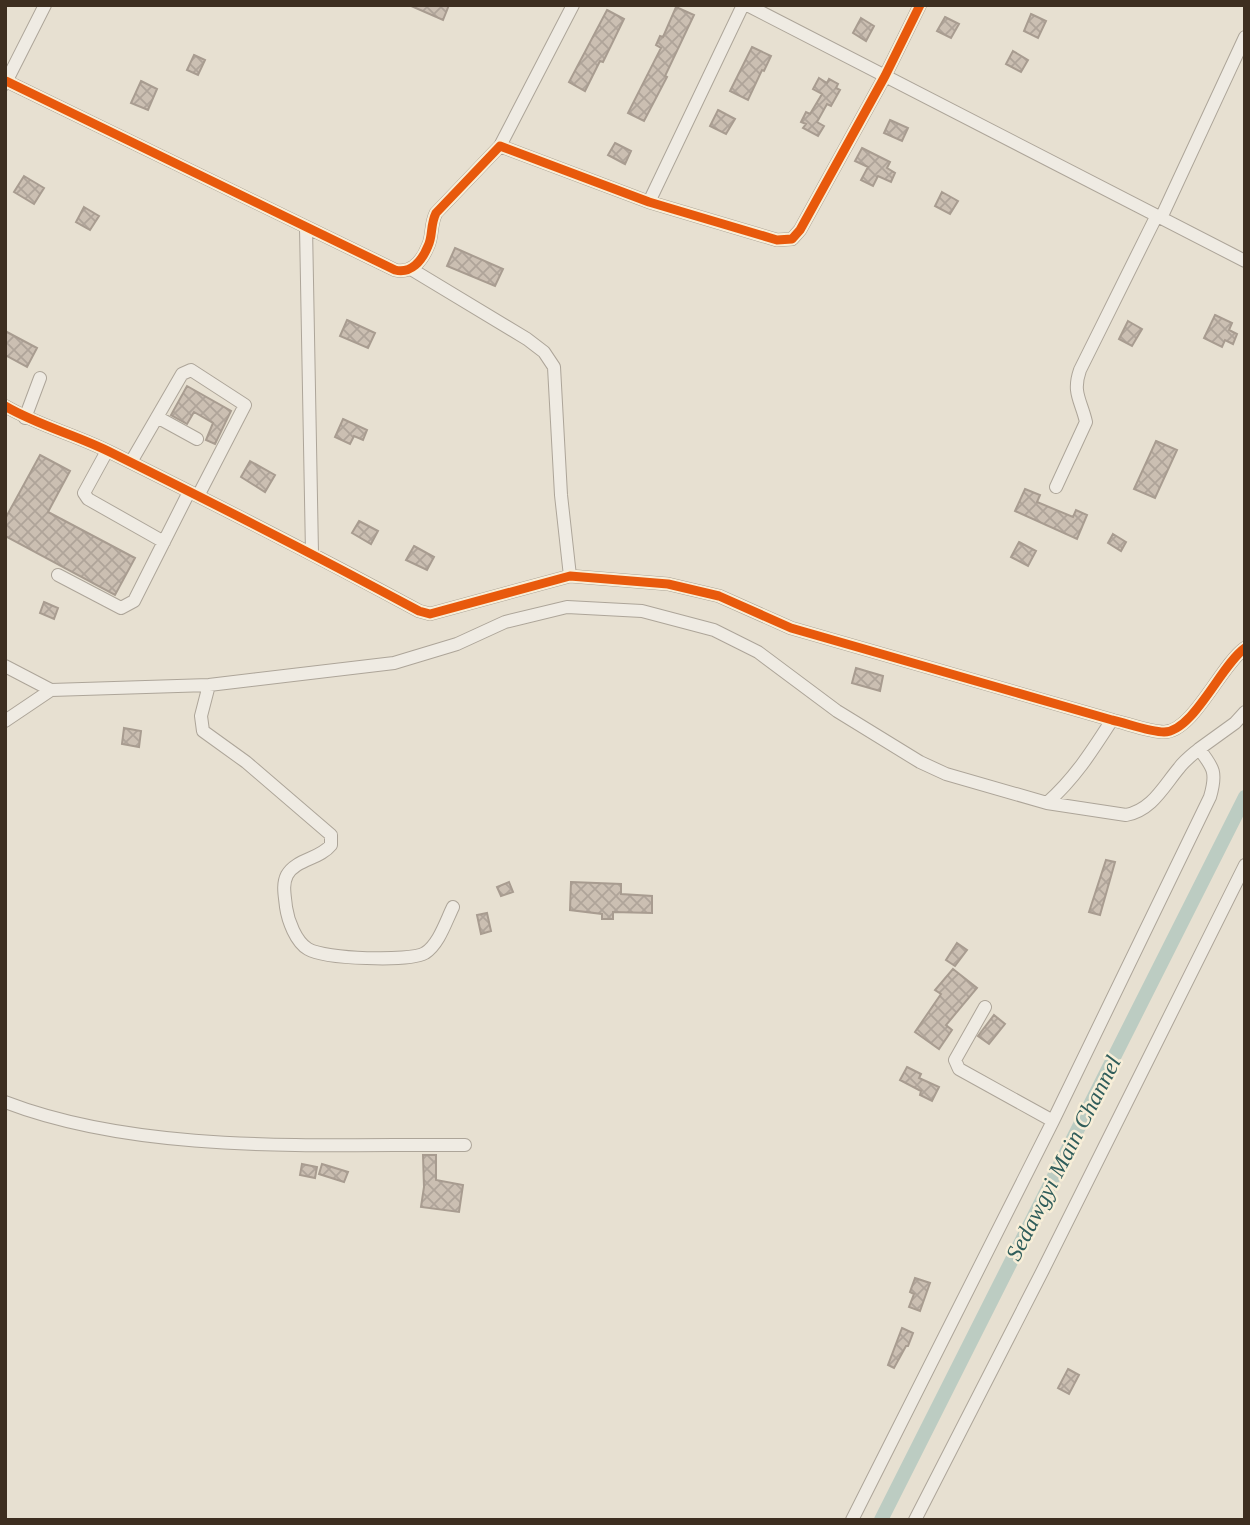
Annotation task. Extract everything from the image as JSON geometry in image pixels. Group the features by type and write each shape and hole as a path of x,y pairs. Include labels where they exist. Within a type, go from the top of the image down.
{"street":[{"path":"45,5 6,82 403,272 411,270 429,246 431,223 436,213 500,146 573,5"},
{"path":"649,202 745,5 1245,261"},
{"path":"500,146 649,202 777,240 792,239 800,230 920,5"},
{"path":"1056,487 1086,422 1076,392 1080,370 1159,217 1245,37"},
{"path":"306,227 312,554"},
{"path":"411,270 527,339 544,352 554,367 561,495 570,576"},
{"path":"58,575 121,608 134,601 164,542 245,405 191,370 181,374 131,462"},
{"path":"25,418 40,378"},
{"path":"5,406 25,418 131,462 419,611 430,614 570,576 668,584 719,596 791,628 1112,720 1165,732 1180,727 1226,667 1245,648"},
{"path":"157,417 197,439"},
{"path":"107,451 84,494 88,499 164,542"},
{"path":"5,666 51,691 209,685 394,663 457,643 505,622 566,607 642,611 714,630 758,652 837,711 920,762 946,774 1047,803 1126,815 1136,813 1152,803 1181,765 1245,712"},
{"path":"209,685 201,716 204,731 246,762 331,835 331,845 325,853 295,866 288,875 284,888 287,916 306,948 368,960 424,954 441,933 453,907"},
{"path":"5,721 51,691"},
{"path":"1047,803 1068,785 1112,720"},
{"path":"852,1520 1053,1121 1210,797 1214,781 1213,766 1199,749"},
{"path":"915,1520 1245,866"},
{"path":"985,1007 955,1060 956,1065 1053,1121"},
{"path":"5,1102 32,1112 122,1132 206,1142 465,1144"}],"building":[{"path":"409,5 449,5 443,20"},
{"path":"676,7 694,15 644,121 628,113 661,48 656,45 660,36 663,37"},
{"path":"607,10 624,19 585,91 569,82"},
{"path":"1031,14 1046,21 1038,38 1024,31"},
{"path":"945,17 959,24 951,38 937,31"},
{"path":"861,18 874,26 866,41 853,33"},
{"path":"752,47 771,56 748,100 730,91"},
{"path":"1013,51 1028,60 1021,72 1006,64"},
{"path":"194,55 205,60 198,75 187,70"},
{"path":"819,78 827,83 829,79 838,84 836,88 840,90 831,106 827,104 817,122 824,126 818,136 803,128 806,124 801,122 806,112 810,114 822,94 813,89"},
{"path":"141,81 157,89 148,110 131,103"},
{"path":"718,110 735,119 726,134 710,126"},
{"path":"890,120 908,128 902,141 884,133"},
{"path":"615,143 631,151 625,164 608,155"},
{"path":"862,148 890,162 887,168 895,173 891,182 878,176 873,186 861,180 868,167 855,161"},
{"path":"24,176 44,188 34,204 14,192"},
{"path":"942,192 958,201 950,214 935,206"},
{"path":"84,207 99,216 90,230 76,222"},
{"path":"455,248 503,269 495,286 447,266"},
{"path":"1215,315 1232,323 1229,330 1237,334 1233,344 1225,340 1222,347 1204,338"},
{"path":"347,320 375,333 368,348 340,336"},
{"path":"1128,321 1142,329 1132,346 1119,339"},
{"path":"5,331 37,348 27,367 5,355"},
{"path":"187,386 231,411 215,444 206,440 213,423 194,412 187,424 171,415"},
{"path":"343,419 367,430 363,440 354,436 350,444 335,437"},
{"path":"1156,441 1177,450 1155,498 1134,489"},
{"path":"40,455 70,471 48,512 135,558 115,595 5,536 5,519"},
{"path":"250,461 275,475 265,492 241,477"},
{"path":"1025,489 1040,495 1037,502 1073,517 1076,510 1087,515 1077,539 1015,511"},
{"path":"359,521 378,531 371,544 352,533"},
{"path":"1113,534 1126,542 1121,551 1108,543"},
{"path":"1019,542 1036,551 1028,566 1011,557"},
{"path":"414,546 434,557 427,570 406,560"},
{"path":"44,602 58,608 54,619 40,613"},
{"path":"856,668 883,676 880,691 852,683"},
{"path":"124,728 141,731 139,747 122,744"},
{"path":"1106,860 1115,862 1100,915 1089,912"},
{"path":"509,882 513,892 501,896 497,887"},
{"path":"571,882 621,884 621,894 652,896 652,913 613,912 613,919 602,919 602,914 570,910"},
{"path":"487,913 491,931 481,934 477,915"},
{"path":"957,943 967,950 955,966 946,960"},
{"path":"953,969 977,988 946,1025 952,1030 939,1049 915,1032 941,994 935,990"},
{"path":"994,1015 1005,1024 989,1044 978,1036"},
{"path":"907,1067 921,1074 919,1078 939,1087 932,1101 920,1095 921,1091 900,1080"},
{"path":"423,1155 436,1155 436,1180 463,1185 459,1212 421,1207 424,1187"},
{"path":"302,1164 317,1167 315,1178 300,1175"},
{"path":"322,1164 348,1172 344,1182 319,1174"},
{"path":"915,1278 930,1283 920,1311 909,1307 914,1294 910,1292"},
{"path":"902,1328 913,1333 894,1368 888,1365"},
{"path":"1068,1369 1079,1375 1069,1394 1058,1388"}],"waterway":[{"name":"Sedawgyi Main Channel","path":"881,1520 1245,797"}],"cycle path":[{"path":"6,81 395,270 406,270 419,261 430,242 436,213 500,146 649,202 777,240 792,239 800,230 885,76 920,5"},
{"path":"5,406 112,453 419,611 430,614 570,576 668,584 719,596 791,628 1112,720 1164,732 1175,729 1186,721 1226,668 1245,648"}]}
